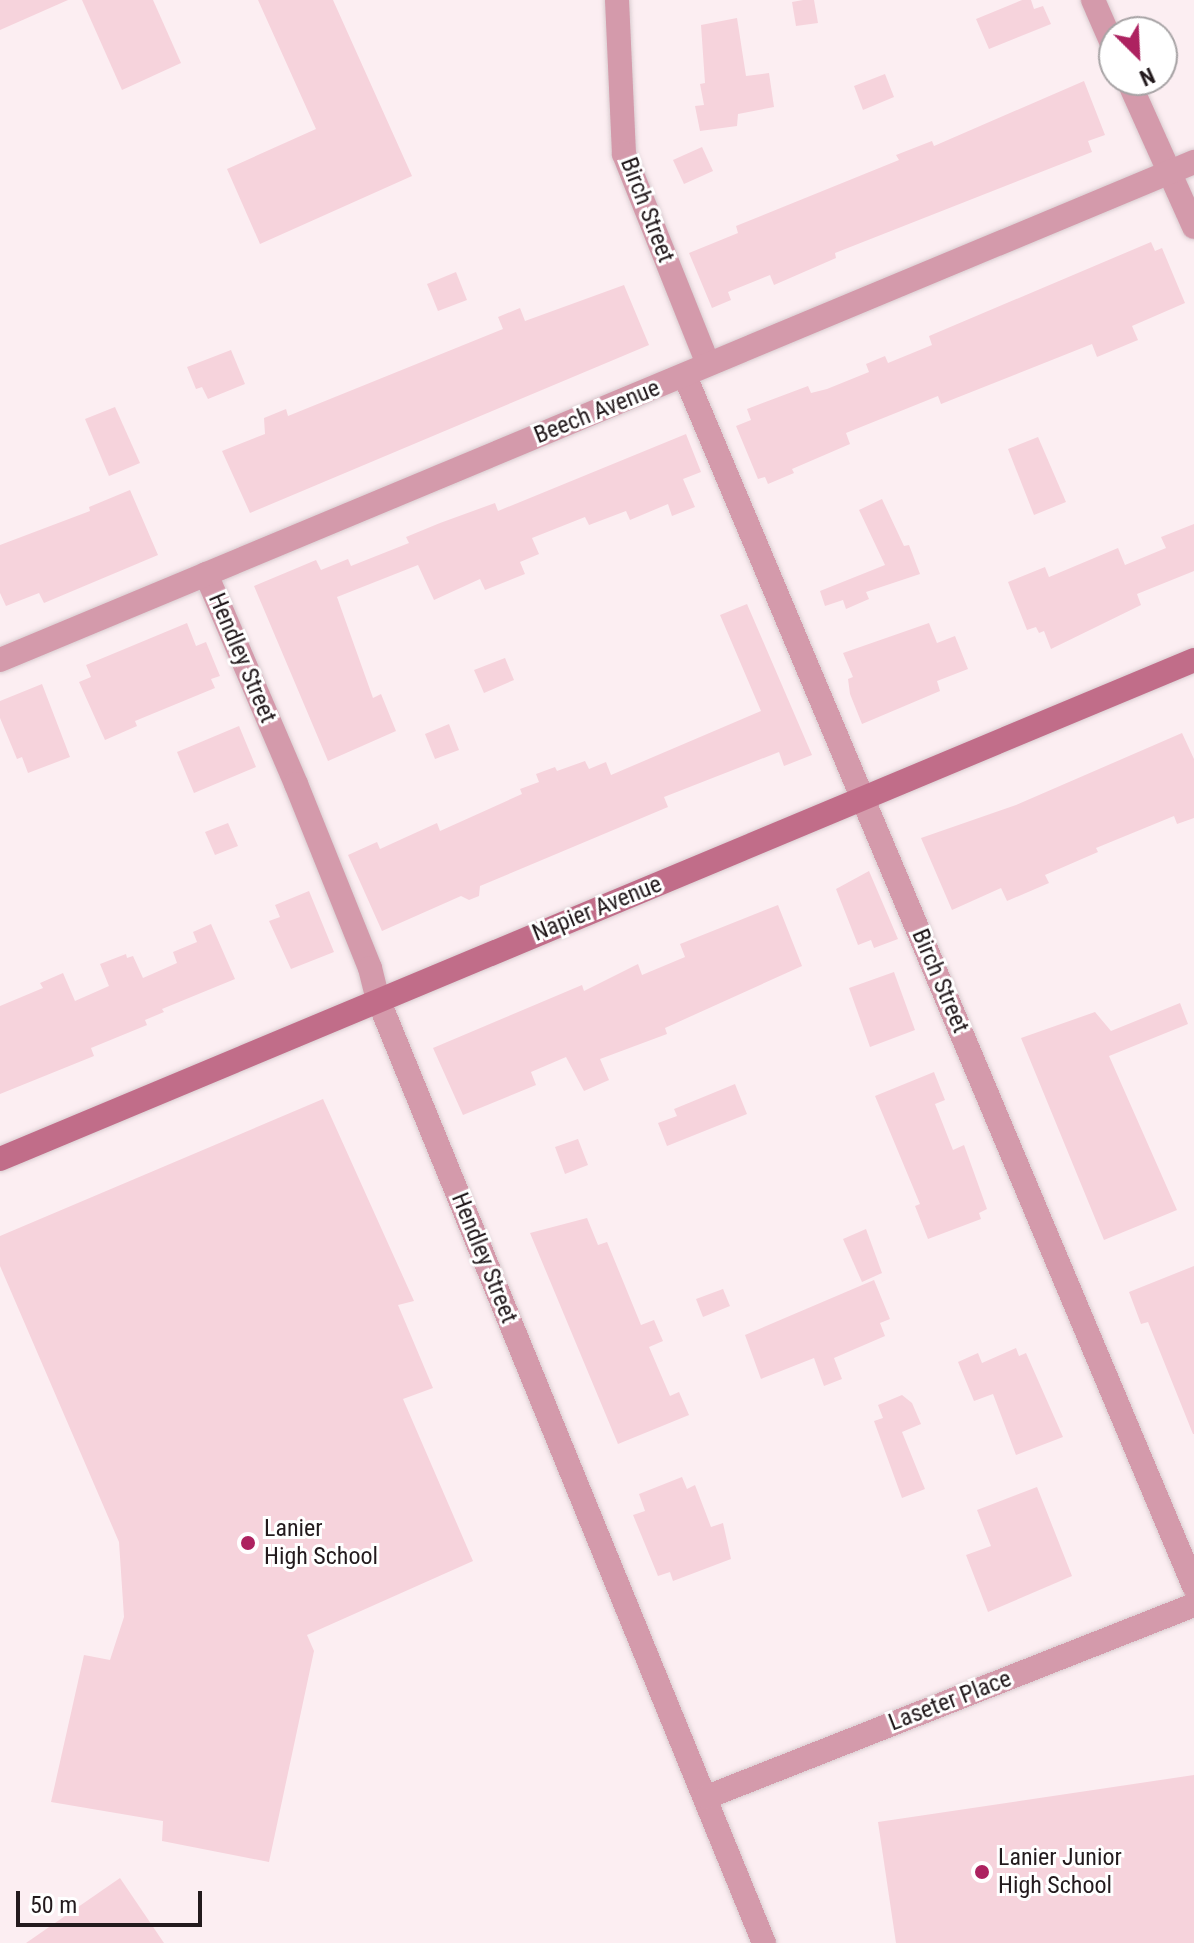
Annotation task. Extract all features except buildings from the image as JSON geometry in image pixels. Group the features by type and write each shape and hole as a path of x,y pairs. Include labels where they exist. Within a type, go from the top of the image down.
{"street":[{"name":"Birch Street","path":"617,0 624,154 708,364"},
{"path":"1135,96 1194,227"},
{"name":"Beech Avenue","path":"0,660 1194,162"},
{"name":"Birch Street","path":"685,376 1194,1586"},
{"name":"Hendley Street","path":"206,574 302,798 378,999 707,1797 764,1943"},
{"name":"Napier Avenue","path":"0,1159 1194,660"},
{"name":"Laseter Place","path":"707,1797 1194,1605"}],"place":[{"name":"Lanier High School","path":"248,1543"},
{"name":"Lanier Junior High School","path":"982,1872"}]}
